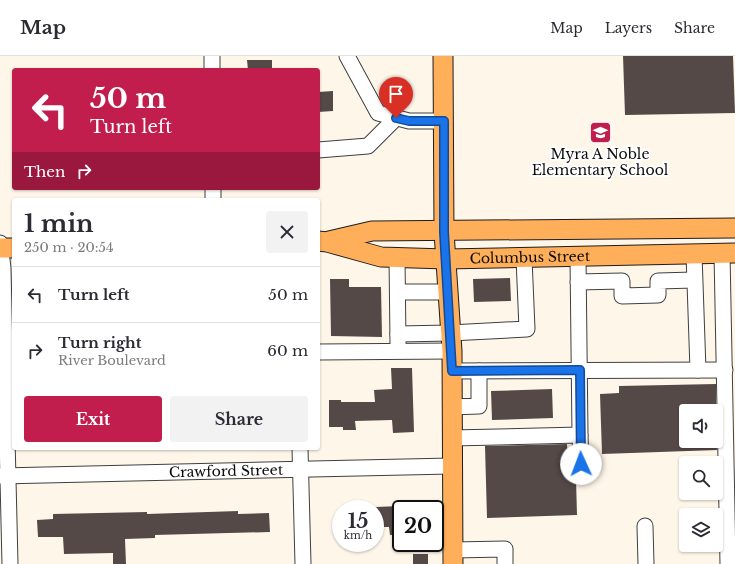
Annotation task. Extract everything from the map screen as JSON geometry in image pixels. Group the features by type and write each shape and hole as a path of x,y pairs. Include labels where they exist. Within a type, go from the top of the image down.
{"main road":[{"path":"443,56 444,232 452,371 451,466 453,557"},
{"name":"Columbus Street","path":"323,241 372,232 735,228"},
{"name":"Columbus Street","path":"323,241 381,257 446,259 578,258 729,253"}],"street":[{"path":"212,56 212,68"},
{"path":"347,56 378,113 409,121 444,121"},
{"path":"320,150 368,146 396,118"},
{"path":"4,247 6,358 4,475 10,564"},
{"path":"728,564 732,540 724,370 729,253"},
{"path":"694,254 698,370"},
{"path":"397,257 398,351"},
{"path":"320,352 398,351 527,329 524,258"},
{"path":"578,258 581,464"},
{"path":"578,282 622,281 622,296 658,295 658,281 694,280"},
{"path":"398,292 448,292"},
{"path":"398,334 451,342"},
{"path":"452,371 724,370"},
{"path":"451,407 480,406 479,371"},
{"path":"451,438 580,435"},
{"path":"300,450 303,564"},
{"name":"Crawford Street","path":"4,475 451,466"},
{"path":"645,526 646,564"},
{"path":"453,557 473,557 505,550 504,564"}],"building":[{"path":"623,56 733,56 735,113 625,115"},
{"path":"247,60 272,60 272,68 248,68"},
{"path":"333,91 333,111 320,112 320,92"},
{"path":"510,278 511,301 474,302 473,279"},
{"path":"330,279 349,279 349,287 381,287 382,337 331,336"},
{"path":"391,368 412,368 414,432 393,433 392,420 355,421 356,430 343,430 343,427 329,427 329,400 341,400 341,402 375,402 374,390 392,389"},
{"path":"716,384 716,404 679,404 679,448 717,448 717,450 602,454 600,394 619,393 619,386"},
{"path":"552,389 553,418 492,420 491,391"},
{"path":"567,444 568,479 576,479 577,515 487,518 485,446"},
{"path":"392,506 392,535 390,535 389,527 384,527 384,507"},
{"path":"238,511 238,514 269,513 270,532 155,535 155,538 125,539 126,564 113,564 113,553 64,554 63,537 38,537 37,520 53,519 53,514 147,512 147,514"},
{"path":"413,554 428,554 428,564 413,564"}],"place":[{"name":"Myra A Noble Elementary School","path":"600,132"}],"route":[{"path":"396,118 409,121 444,121 444,232 452,371 580,370 581,464"}]}
